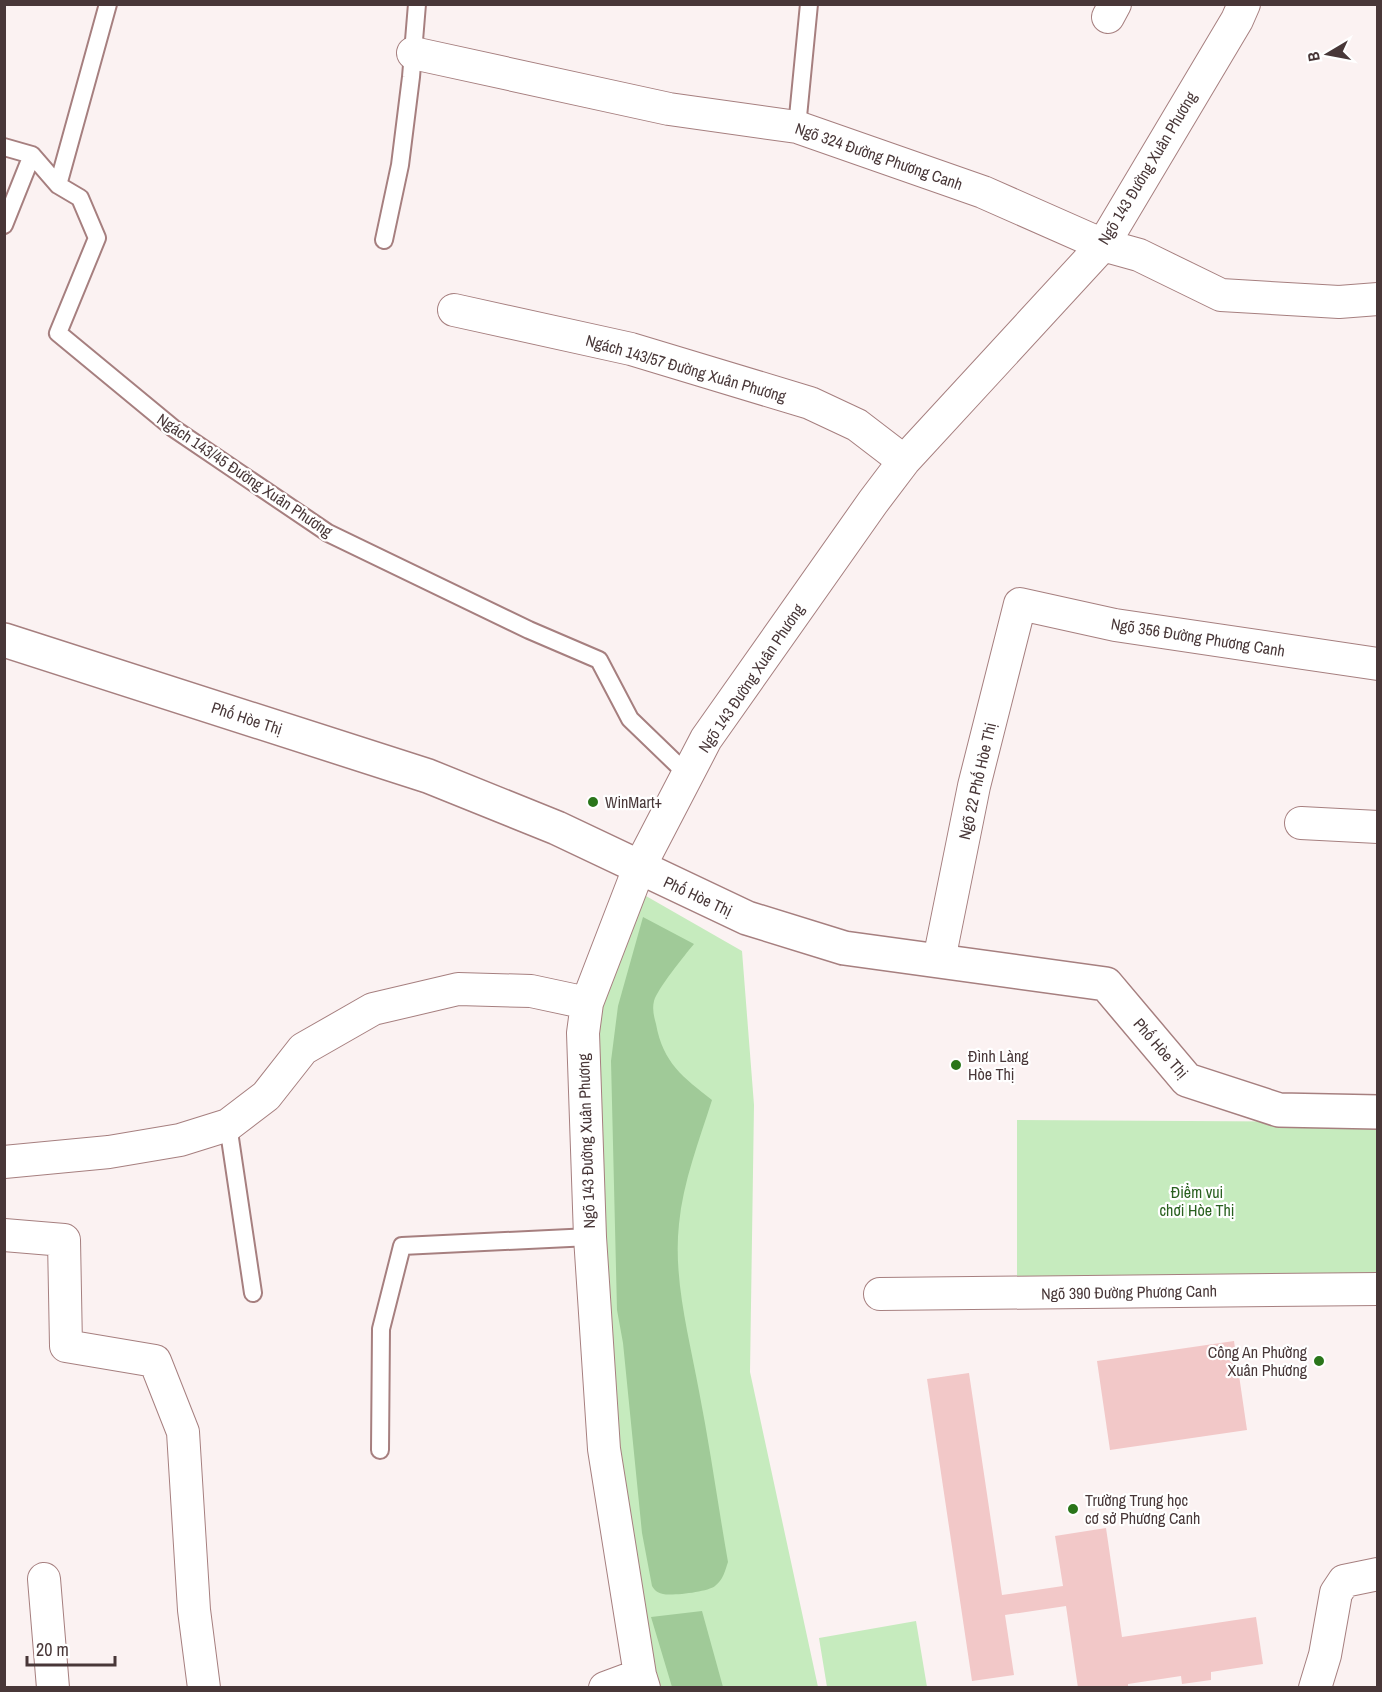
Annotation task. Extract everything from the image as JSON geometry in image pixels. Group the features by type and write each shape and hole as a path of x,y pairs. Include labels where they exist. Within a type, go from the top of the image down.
{"street":[{"name":"Ngõ 143 Đường Xuân Phương","path":"642,1681 604,1449 590,1237 583,1033 587,1003 639,868 706,740 904,461 1103,245 1237,20 1244,4"},
{"name":"Ngõ 324 Đường Phương Canh","path":"413,53 669,109 797,127 983,192 1103,245 1139,255 1221,295 1339,302 1377,299"},
{"name":"Ngách 143/57 Đường Xuân Phương","path":"454,310 632,349 810,403 857,425 904,461"},
{"name":"Ngõ 356 Đường Phương Canh","path":"1020,604 1115,626 1377,664"},
{"name":"Ngõ 22 Phố Hòe Thị","path":"939,960 974,786 1020,604"},
{"name":"Phố Hòe Thị","path":"4,640 428,776 557,828 747,918 844,948 1106,984 1187,1080 1280,1110 1377,1112"},
{"path":"1300,823 1377,827"},
{"path":"4,1162 109,1152 180,1140 228,1125 266,1096 303,1049 374,1010 458,989 531,990 587,1003"},
{"path":"4,1235 64,1240 66,1346 155,1361 183,1432 194,1610 204,1688"},
{"name":"Ngõ 390 Đường Phương Canh","path":"880,1294 1377,1289"},
{"path":"1315,1688 1325,1655 1335,1593 1344,1581 1377,1574"},
{"path":"44,1579 53,1688"},
{"path":"605,1688 642,1681"}],"lane":[{"path":"58,185 108,4"},
{"path":"384,240 400,165 417,4"},
{"path":"797,127 809,4"},
{"path":"4,147 32,155 4,225"},
{"name":"Ngách 143/45 Đường Xuân Phương","path":"32,155 58,185 80,198 97,238 58,333 173,428 328,533 529,630 599,660 630,718 688,775"},
{"path":"228,1125 254,1293"},
{"path":"380,1450 381,1329 402,1246 590,1237"}],"green space":[{"path":"639,892 742,951 754,1105 750,1372 818,1687 651,1687 606,1448 587,1038"},
{"name":"Điểm vui chơi Hòe Thị","path":"1017,1120 1377,1122 1377,1282 1017,1281"},
{"path":"916,1621 927,1687 827,1687 819,1638"}],"shaded area":[{"path":"643,917 694,944 661,988 653,1007 659,1038 669,1059 683,1076 712,1100 684,1193 679,1224 678,1266 683,1308 707,1433 728,1562 722,1578 715,1586 698,1592 674,1594 660,1593 652,1586 642,1533 623,1343 617,1310 611,1061 618,1006"},
{"path":"702,1611 723,1687 672,1687 651,1617"}],"building":[{"path":"1234,1341 1247,1430 1110,1450 1097,1361"},
{"name":"Trường Trung học cơ sở Phương Canh","path":"969,1373 1002,1595 1063,1586 1055,1536 1106,1528 1122,1637 1256,1617 1263,1664 1211,1672 1211,1680 1182,1684 1181,1676 1128,1684 1128,1688 1078,1688 1066,1606 1005,1615 1014,1675 972,1681 927,1379"}],"place":[{"name":"WinMart+","path":"593,802"},
{"name":"Đình Làng Hòe Thị","path":"956,1065"},
{"name":"Công An Phường Xuân Phương","path":"1319,1361"},
{"name":"Trường Trung học cơ sở Phương Canh","path":"1073,1509"}]}
